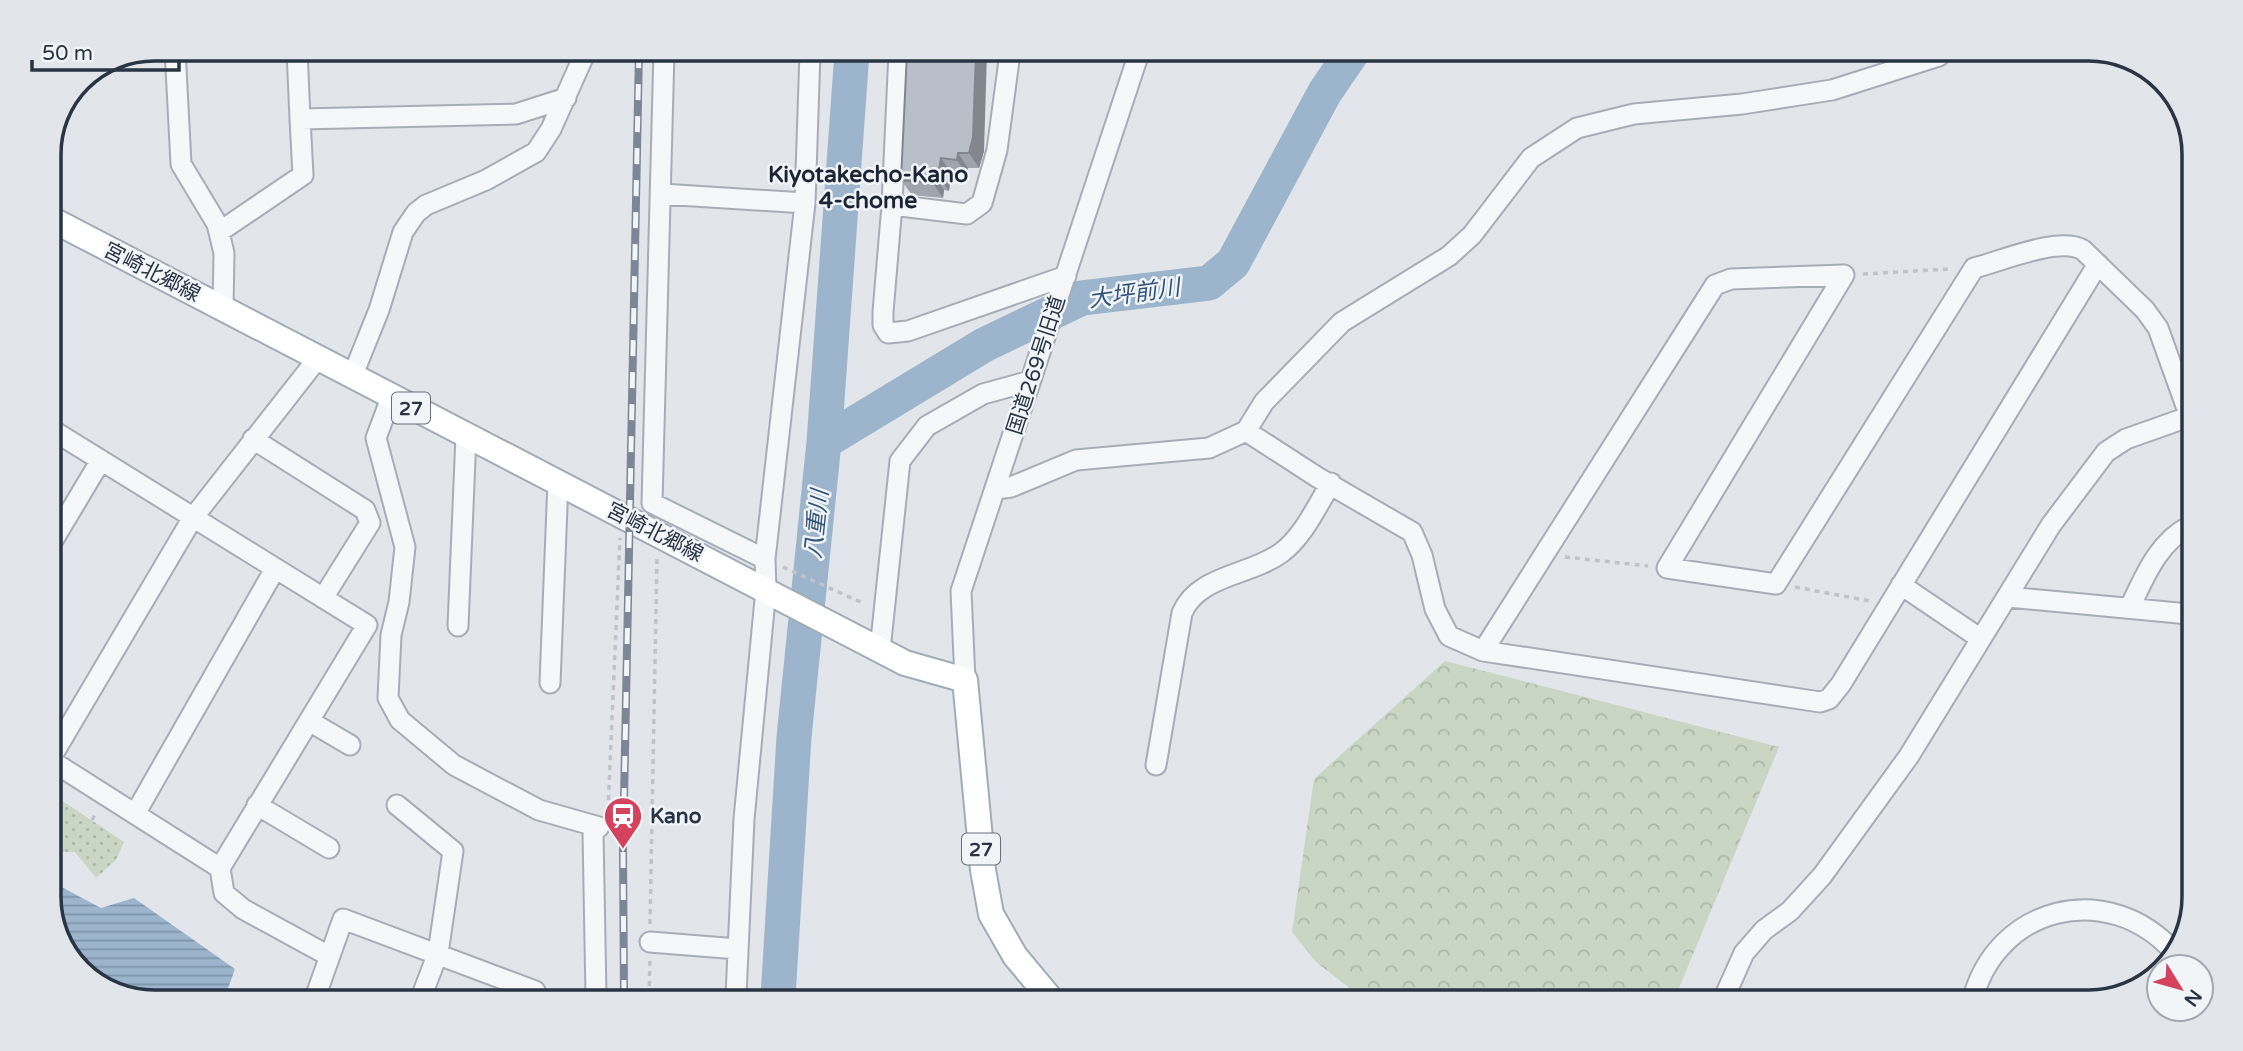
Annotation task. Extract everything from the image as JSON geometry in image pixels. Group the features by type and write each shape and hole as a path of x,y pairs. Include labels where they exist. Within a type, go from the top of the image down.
{"main road":[{"name":"宮崎北郷線","path":"61,224 872,646 918,667 965,680"},
{"name":"27","path":"965,680 983,870 991,914 1015,956 1043,990"}],"street":[{"path":"176,61 181,164 219,232 224,253 223,308"},
{"path":"219,232 303,175 297,61"},
{"path":"352,377 379,310 403,232 416,213 426,205 486,180 536,152 551,129 582,61"},
{"path":"664,61 652,503 765,559"},
{"path":"736,990 744,819 770,592 765,559 805,203 810,61"},
{"path":"899,61 892,205 883,312 883,325 888,333 908,331 1063,284"},
{"path":"892,205 967,214 982,203 997,150 1009,61"},
{"name":"国道269号旧道","path":"965,680 961,591 1136,61"},
{"path":"996,489 1010,487 1076,460 1209,448 1247,431 1264,402 1342,322 1449,256 1472,235 1531,158 1562,136 1602,120 1633,114 1742,104 1832,90 1923,61"},
{"path":"300,119 516,114 566,97"},
{"path":"662,194 805,203"},
{"path":"1843,275 1667,568 1776,584 1974,268 2065,245 2083,250 2145,310 2158,328 2182,393"},
{"path":"1247,431 1412,532 1419,548 1435,609 1449,636 1483,651 1820,702 1829,699 1841,684 2098,264"},
{"path":"1483,651 1715,285 1731,279 1843,275"},
{"path":"61,740 192,519 318,358"},
{"path":"872,646 883,612 900,461 927,426 984,394 1030,381"},
{"path":"391,398 376,438 404,547 399,602 391,635 388,698 400,720 454,765 539,810 599,827"},
{"path":"1727,990 1744,953 1764,930 1790,911 1822,876 1909,756 2052,525 2106,452 2126,439 2182,420"},
{"path":"61,435 367,625 220,868 224,893 243,909 329,956"},
{"path":"458,626 466,436"},
{"path":"253,439 365,510 370,523 323,598"},
{"path":"61,527 101,460"},
{"path":"550,683 558,481"},
{"path":"1156,765 1182,613 1187,600 1198,589 1244,573 1283,552 1295,540 1331,482"},
{"path":"2130,607 2155,557 2175,534 2182,530"},
{"path":"135,814 275,569"},
{"path":"1901,585 1981,639"},
{"path":"2008,597 2182,613"},
{"path":"309,721 350,745"},
{"path":"61,768 220,868"},
{"path":"257,805 329,848"},
{"path":"397,805 453,852 438,953 424,990"},
{"path":"596,990 593,832 599,827"},
{"path":"1975,990 1978,977 1997,950 2022,928 2055,913 2070,910 2107,911 2147,931 2167,946"},
{"path":"318,990 343,919 535,990"},
{"path":"650,943 738,949"}],"path":[{"path":"1843,275 1974,268"},
{"path":"599,827 608,821 621,515"},
{"path":"649,990 657,534"},
{"path":"1544,554 1667,568"},
{"path":"765,559 883,612"},
{"path":"1776,584 1889,605"}],"green space":[{"path":"1445,661 1779,747 1678,990 1352,990 1316,962 1292,932 1314,779"},
{"path":"61,800 124,842 116,860 96,878 75,852 61,852"}],"water":[{"path":"61,887 101,908 134,898 235,969 227,990 154,990 119,983 98,971 80,953 68,932 63,915"}],"building":[{"path":"907,61 976,61 973,137 969,153 958,153 957,160 941,158 938,176 933,175 933,183 901,180"}],"waterway":[{"name":"八重川","path":"778,990 794,737 824,442 851,61"},
{"name":"大坪前川","path":"824,442 984,345 1082,298 1209,283 1233,263 1325,92 1346,61"}],"railway":[{"path":"624,990 623,850 639,61"}],"place":[{"name":"Kano","path":"623,850"}],"district":[{"name":"Kiyotakecho-Kano 4-chome","path":"868,187"}]}
